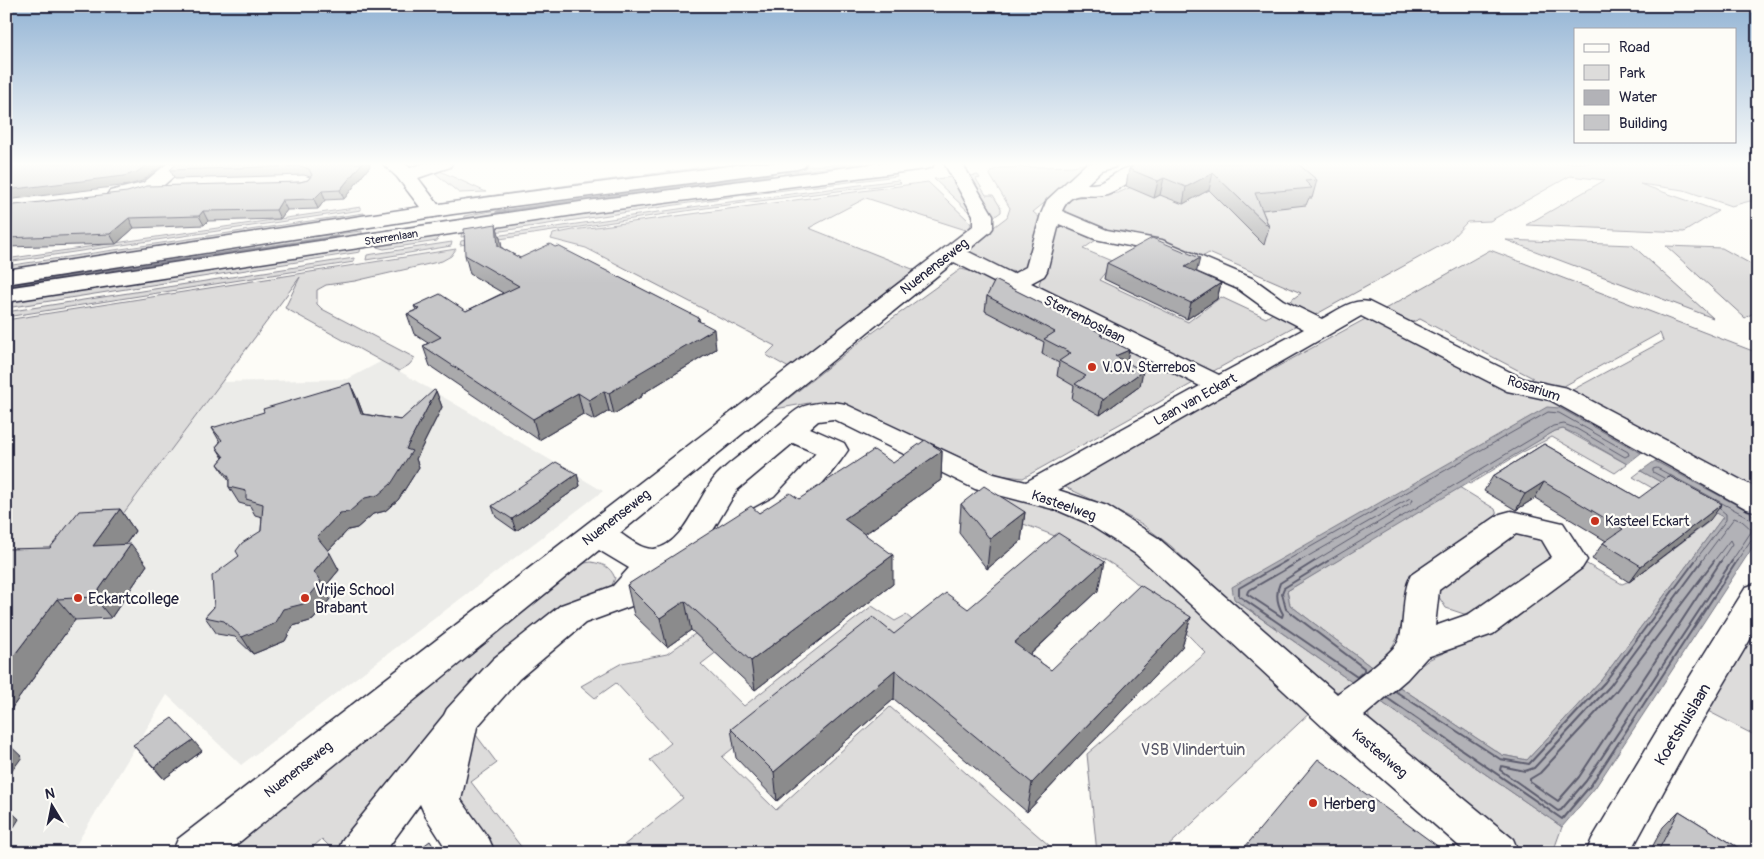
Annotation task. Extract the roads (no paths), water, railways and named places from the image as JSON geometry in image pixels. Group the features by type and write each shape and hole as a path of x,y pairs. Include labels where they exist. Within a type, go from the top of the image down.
{"street":[{"path":"397,216 402,203"},
{"path":"427,203 433,211"},
{"name":"Sterrenlaan","path":"6,277 276,237 397,216 500,203"},
{"name":"Sterrenlaan","path":"276,237 385,226 452,216 514,203"},
{"name":"Sterrenlaan","path":"6,295 618,203"},
{"name":"Nuenenseweg","path":"192,853 983,228 983,215 976,203"},
{"path":"1013,283 1036,271 1056,203"},
{"path":"1051,214 1102,235 1154,245 1246,284 1275,305 1321,328"},
{"name":"Sterrenboslaan","path":"952,252 1218,385"},
{"name":"Laan van Eckart","path":"1029,493 1218,385 1362,306"},
{"name":"Rosarium","path":"1362,306 1516,385 1558,394 1758,502"},
{"name":"Kasteelweg","path":"653,561 675,554 692,539 727,483 790,430 810,414 836,410 985,482 1065,502 1096,514 1147,546 1347,708 1498,853"},
{"path":"692,539 763,517 786,504 834,450 790,430"},
{"path":"1347,708 1404,658 1481,624 1571,560 1552,531 1511,522 1423,584 1404,658"},
{"path":"596,533 636,558 653,561"},
{"path":"358,853 460,720 506,669 573,614 624,595 653,561"},
{"name":"Koetshuislaan","path":"1607,853 1686,715 1758,596"},
{"path":"460,720 440,804 474,853"}],"water":[{"path":"1547,407 1560,408 1641,453 1627,464 1575,434 1563,429 1555,431 1287,591 1290,605 1374,669 1356,685 1234,599 1232,587"},
{"path":"1655,461 1750,512 1758,521 1758,539 1595,788 1562,827 1377,699 1395,684 1502,755 1527,760 1602,679 1723,517 1641,471"}],"waterway":[{"path":"498,213 569,203"},
{"path":"6,287 337,238"}],"place":[{"name":"V.O.V. Sterrebos","path":"1092,367"},
{"name":"Kasteel Eckart","path":"1595,521"},
{"name":"Eckartcollege","path":"78,598"},
{"name":"Vrije School Brabant","path":"305,598"},
{"name":"Herberg","path":"1313,803"}],"park label":[{"name":"VSB Vlindertuin","path":"1193,749"}]}
